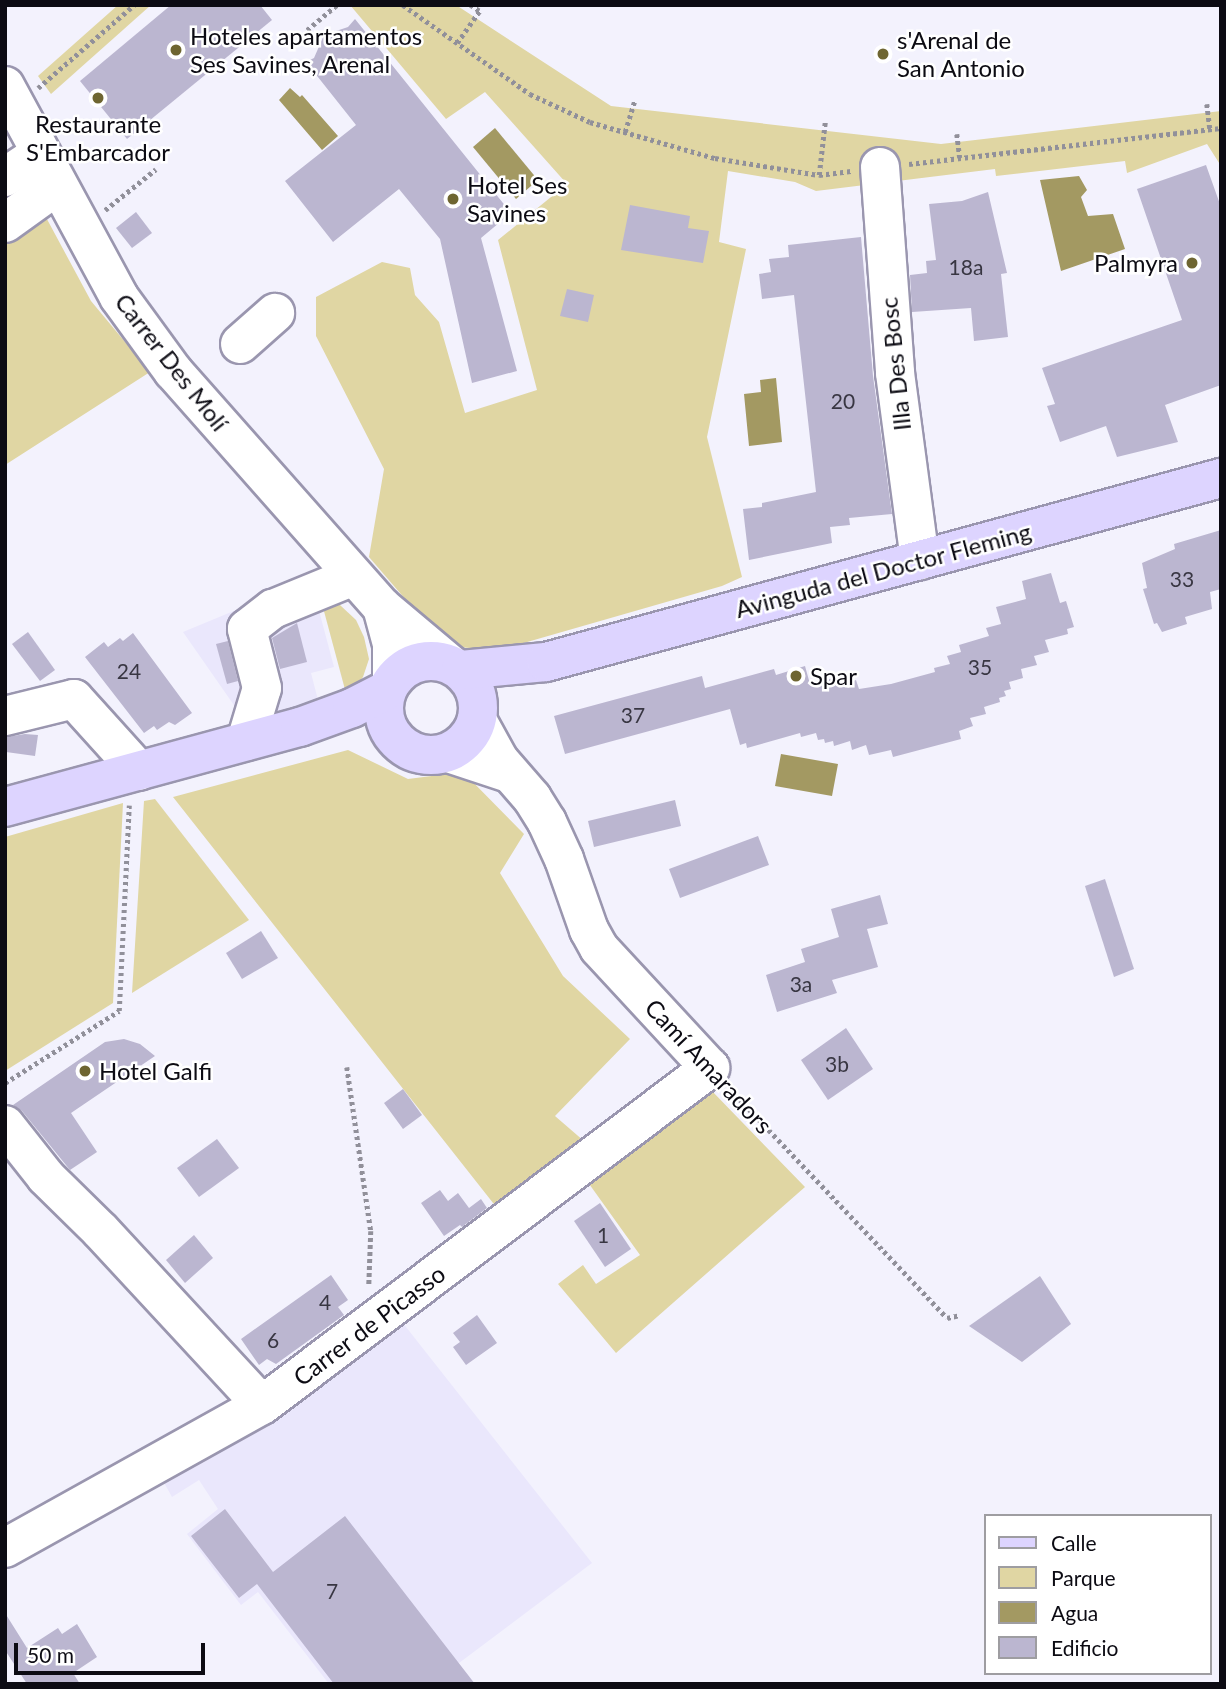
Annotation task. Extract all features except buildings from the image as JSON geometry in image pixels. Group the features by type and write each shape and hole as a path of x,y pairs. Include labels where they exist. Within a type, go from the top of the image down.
{"main road":[{"name":"Avinguda del Doctor Fleming","path":"5,807 300,727 352,708 390,685 403,669 418,662 435,660 455,667 546,662 1221,478"},
{"name":"Avinguda del Doctor Fleming","path":"448,753 468,739 478,717 546,662"},
{"path":"455,667 476,690 478,717"},
{"path":"390,685 384,717 389,730 408,750 435,755 448,753"},
{"name":"Avinguda del Doctor Fleming","path":"300,727 389,730"}],"street":[{"name":"Carrer Des Molí","path":"10,95 119,297 173,371 382,607 455,667"},
{"name":"Illa Des Bosc","path":"880,167 895,373 920,560"},
{"path":"5,177 49,169"},
{"path":"5,223 49,169"},
{"path":"240,344 275,313"},
{"path":"246,741 262,688 247,629 273,609 354,576"},
{"name":"Carrer Des Molí","path":"382,607 391,638 390,685"},
{"path":"5,716 74,699 135,772"},
{"name":"Camí Amaradors","path":"478,717 492,750 532,798 547,822 564,859 589,930 599,948 710,1068"},
{"name":"Camí Amaradors","path":"448,753 509,773"},
{"name":"Carrer de Picasso","path":"5,1548 262,1405 710,1068"},
{"path":"5,1125 46,1177 100,1230 262,1405"}],"path":[{"path":"10,95 50,80 135,5"},
{"path":"307,30 337,5"},
{"path":"402,5 530,94 590,122 715,158 819,175 1221,128"},
{"path":"457,43 478,11 470,5"},
{"path":"625,132 635,100"},
{"path":"1207,104 1210,130"},
{"path":"819,175 825,121"},
{"path":"957,134 960,158"},
{"path":"82,229 156,169"},
{"path":"5,1083 119,1011 135,772"},
{"path":"347,1067 371,1231 368,1283 383,1315"},
{"name":"Camí Amaradors","path":"710,1068 947,1318 960,1315"}],"shaded area":[{"path":"321,575 317,603 334,667 311,673 318,700 245,721 183,632"},
{"path":"395,1313 592,1563 431,1684 329,1684 258,1592 241,1605 187,1534 218,1509 199,1480 172,1497 162,1479"}],"green space":[{"path":"118,5 151,5 51,94 38,76"},
{"path":"350,5 456,5 611,106 941,144 1221,111 1221,166 1207,144 1127,173 1125,161 996,176 995,169 816,191 795,182 728,171 719,242 746,249 707,437 742,577 722,586 496,651 460,647 425,622 369,557 384,469 316,336 316,297 382,262 410,268 415,295 439,322 465,413 537,390 498,240 567,184 485,92 446,119"},
{"path":"41,208 91,301 150,372 5,465 5,234"},
{"path":"321,600 340,605 356,620 364,637 369,659 363,677 347,697"},
{"path":"348,750 408,779 463,772 524,834 500,873 563,976 630,1039 555,1116 592,1148 497,1208 173,797"},
{"path":"155,799 249,920 132,993 144,801"},
{"path":"123,803 113,1003 5,1071 5,837"},
{"path":"711,1090 805,1187 616,1353 558,1284 583,1265 596,1284 640,1255 582,1174"}],"water":[{"path":"290,88 300,97 302,95 338,136 322,150 279,100"},
{"path":"495,128 538,180 516,199 473,147"},
{"path":"1079,176 1087,190 1081,197 1088,216 1113,214 1125,249 1061,271 1040,180"},
{"path":"776,378 782,442 749,446 744,394 761,392 760,380"},
{"path":"781,754 838,764 832,796 775,786"}],"place":[{"name":"Hoteles apartamentos Ses Savines, Arenal","path":"176,50"},
{"name":"s'Arenal de San Antonio","path":"883,54"},
{"name":"Restaurante S'Embarcador","path":"98,98"},
{"name":"Hotel Ses Savines","path":"453,199"},
{"name":"Palmyra","path":"1192,263"},
{"name":"Spar","path":"796,676"},
{"name":"Hotel Galfi","path":"85,1071"}]}
